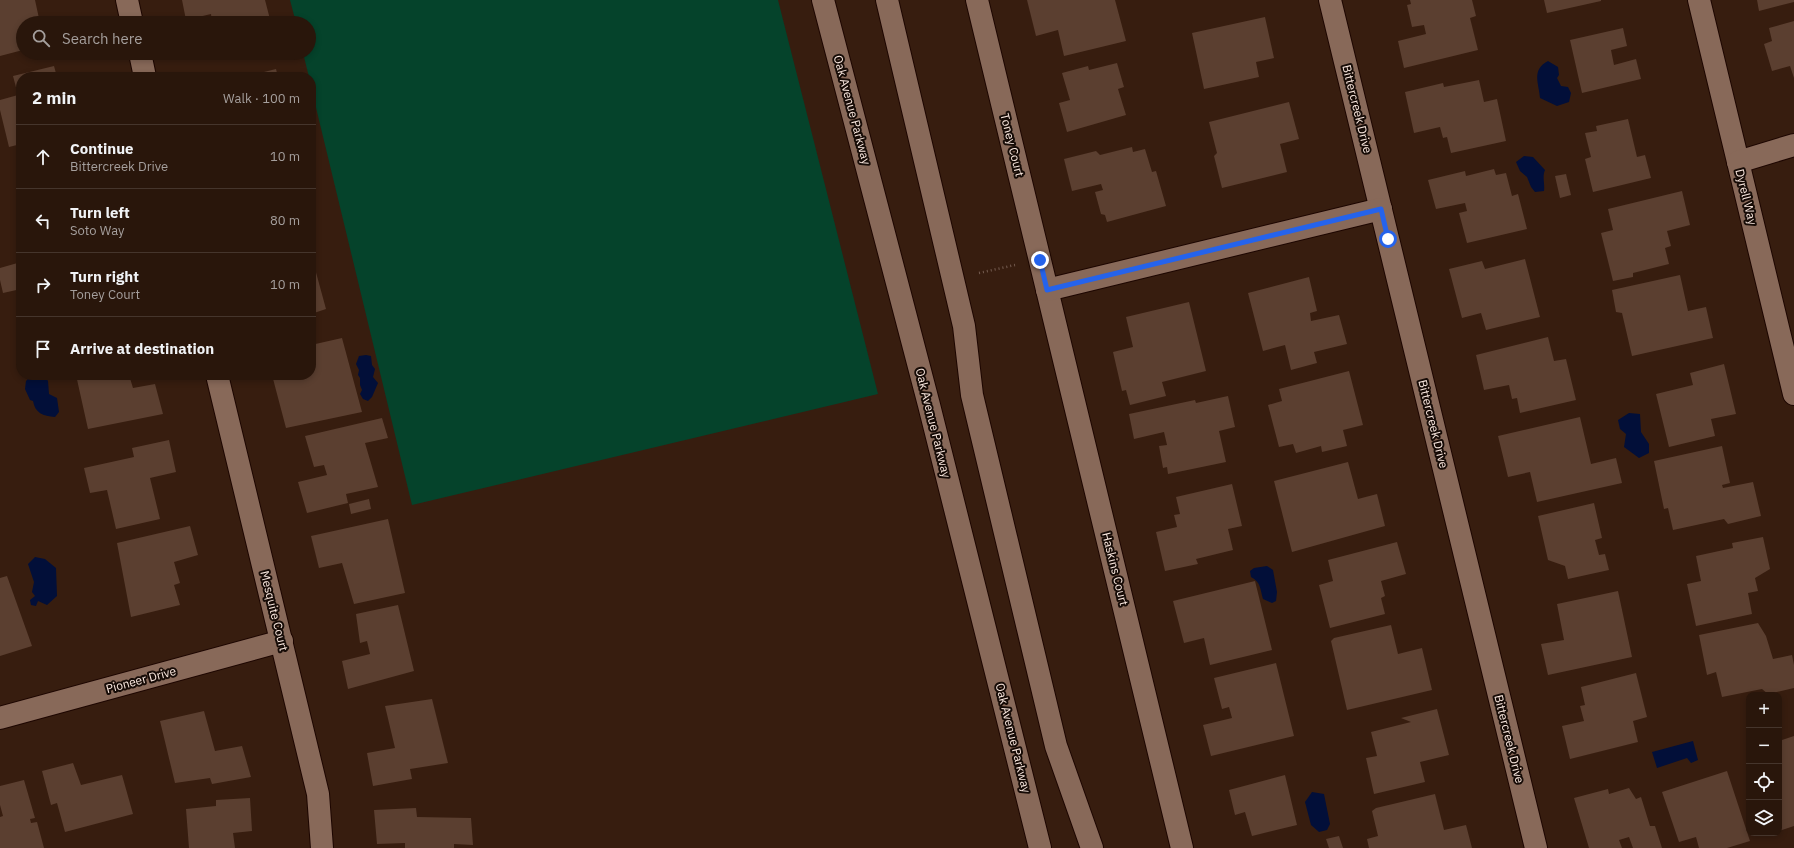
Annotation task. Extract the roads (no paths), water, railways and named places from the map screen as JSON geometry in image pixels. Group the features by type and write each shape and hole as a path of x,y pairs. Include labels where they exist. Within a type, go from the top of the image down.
{"street":[{"path":"127,0 130,16"},
{"name":"Oak Avenue Parkway","path":"823,0 929,405 1040,848"},
{"path":"886,0 964,326 972,395 1056,746 1092,848"},
{"name":"Toney Court","path":"977,0 1047,290"},
{"name":"Bittercreek Drive","path":"1330,0 1536,848"},
{"name":"Dyrell Way","path":"1699,0 1794,394"},
{"path":"142,60 145,72"},
{"path":"1738,162 1794,145"},
{"path":"1047,290 1381,209"},
{"name":"Haskins Court","path":"1047,290 1182,848"},
{"name":"Mesquite Court","path":"219,380 318,794 322,848"},
{"name":"Pioneer Drive","path":"0,718 282,641"}],"water":[{"path":"1548,61 1558,67 1559,75 1557,78 1561,86 1568,87 1571,93 1569,102 1557,106 1540,98 1537,77 1539,68"},
{"path":"1524,156 1533,157 1545,170 1544,191 1535,192 1527,177 1520,171 1516,162"},
{"path":"359,356 371,356 372,365 375,369 373,377 378,383 372,397 368,401 363,399 360,394 362,390 358,375 359,370 356,364"},
{"path":"47,380 49,394 57,398 59,412 55,417 43,415 38,411 33,401 30,400 25,389 26,381"},
{"path":"1629,413 1640,414 1641,432 1649,444 1649,453 1639,458 1624,447 1626,434 1620,429 1618,420"},
{"path":"35,557 45,559 56,568 57,596 47,605 38,601 36,606 31,605 30,600 35,596 32,592 34,582 28,564"},
{"path":"1267,566 1273,570 1277,592 1276,601 1272,603 1263,599 1260,586 1257,581 1251,577 1250,571 1254,568"},
{"path":"1693,741 1698,760 1691,763 1687,758 1657,768 1652,752"},
{"path":"1312,792 1324,794 1330,824 1327,830 1319,832 1311,825 1305,802"}]}
